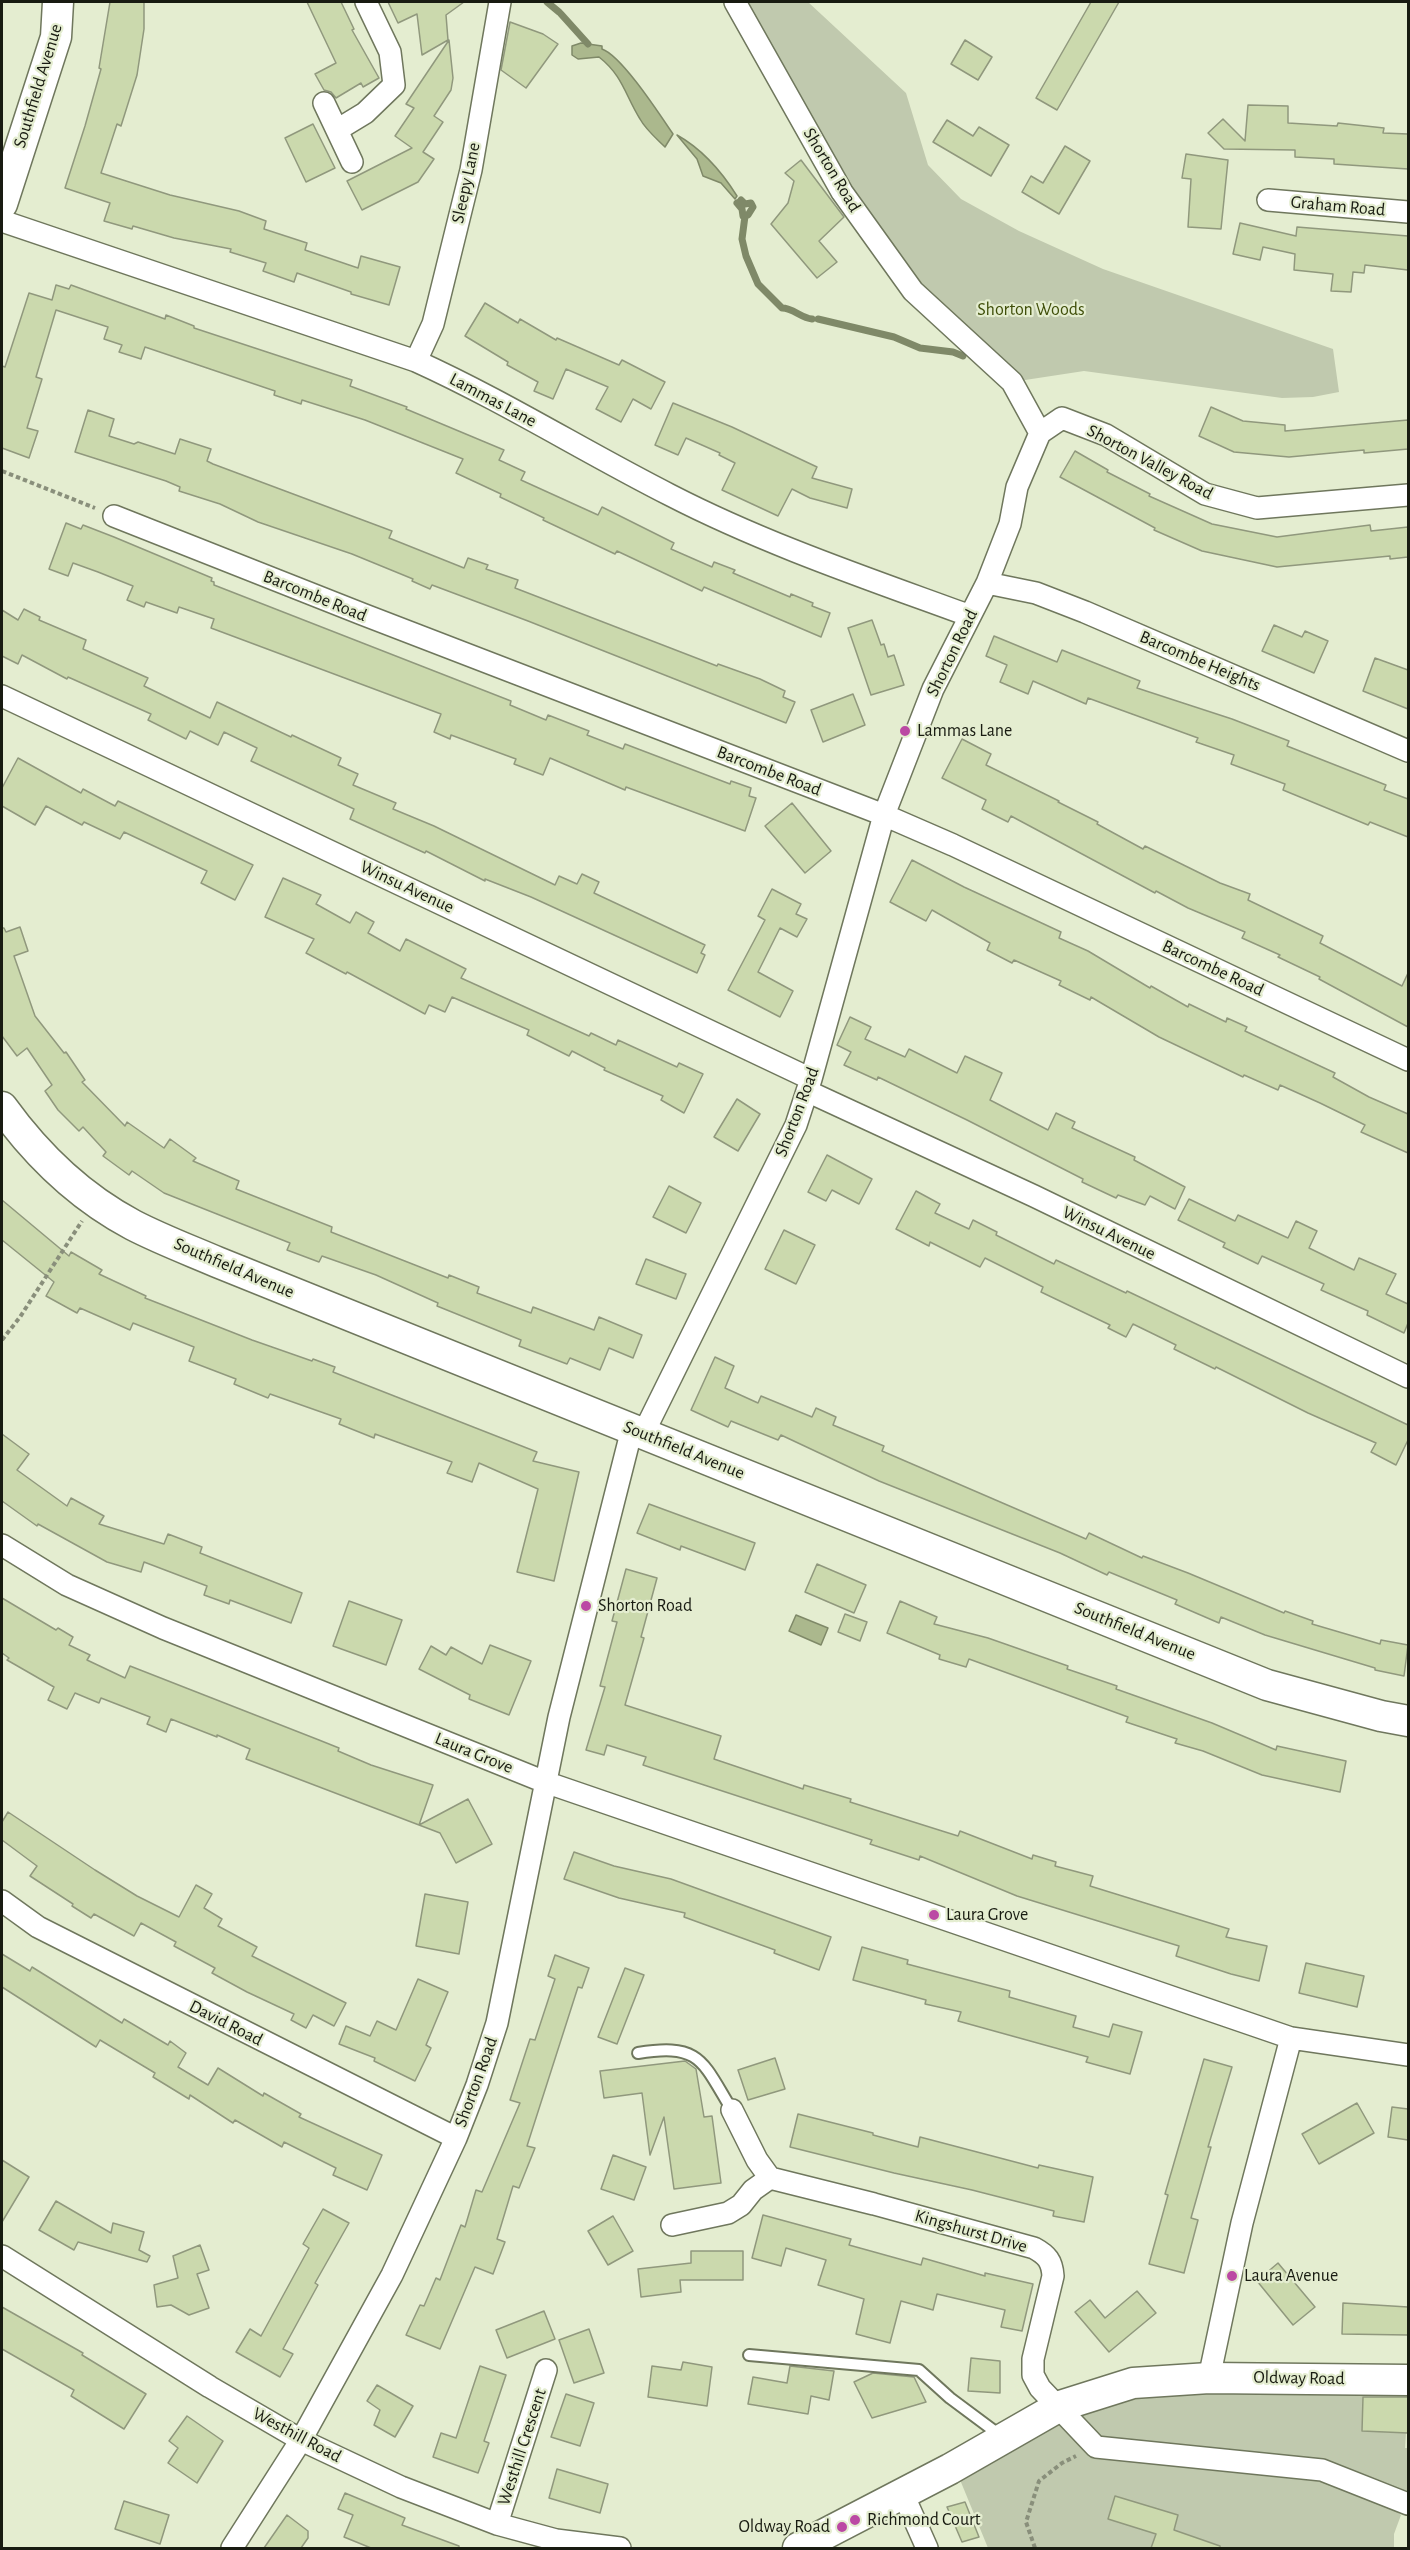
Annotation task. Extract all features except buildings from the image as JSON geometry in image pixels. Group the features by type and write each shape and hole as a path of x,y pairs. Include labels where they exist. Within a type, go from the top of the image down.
{"street":[{"name":"Southfield Avenue","path":"2,204 56,37 58,2"},
{"path":"337,130 365,113 393,85 390,52 366,2"},
{"name":"Sleepy Lane","path":"417,361 433,324 471,170 500,2"},
{"name":"Shorton Road","path":"232,2548 301,2440 392,2275 456,2138 477,2085 497,2023 545,1782 586,1606 638,1432 796,1125 885,815 933,689 987,583 1010,524 1017,487 1040,433 1012,382 913,291 842,192 735,2"},
{"path":"324,103 352,162"},
{"name":"Graham Road","path":"1268,200 1408,212"},
{"name":"Lammas Lane","path":"2,221 417,361 469,385 670,495 726,522 970,616"},
{"name":"Shorton Valley Road","path":"1040,433 1062,418 1106,435 1151,464 1205,494 1257,508 1408,495"},
{"name":"Barcombe Road","path":"114,516 885,815 1408,1060"},
{"name":"Barcombe Heights","path":"987,583 1036,593 1085,612 1408,751"},
{"name":"Winsu Avenue","path":"2,696 1408,1377"},
{"name":"Southfield Avenue","path":"2,1107 35,1149 95,1202 133,1225 216,1262 1267,1684 1381,1716 1408,1721"},
{"name":"Laura Grove","path":"2,1545 68,1585 163,1628 545,1782 1291,2038 1408,2055"},
{"name":"David Road","path":"2,1901 38,1927 456,2138"},
{"path":"1209,2378 1242,2223 1291,2038"},
{"path":"672,2225 728,2213 741,2205 753,2190 770,2178 757,2160 732,2110"},
{"name":"Kingshurst Drive","path":"770,2178 1020,2243 1045,2254 1053,2265 1053,2276 1033,2359 1033,2375 1040,2388 1060,2406"},
{"name":"Westhill Road","path":"2,2256 301,2440 401,2487 497,2524 556,2540 620,2548"},
{"name":"Westhill Crescent","path":"497,2524 546,2370"},
{"name":"Oldway Road","path":"798,2548 903,2494 1060,2406 1133,2383 1209,2378 1408,2380"},
{"path":"1060,2406 1096,2446 1322,2470 1408,2504"},
{"path":"903,2494 927,2548"}],"lane":[{"path":"638,2053 675,2050 697,2057 732,2110"},
{"path":"749,2355 919,2370 950,2398 1004,2438"}],"path":[{"path":"2,471 114,516"},
{"path":"2,1340 20,1317 84,1218"},
{"path":"1035,2548 1026,2522 1039,2481 1062,2463 1096,2446"}],"green space":[{"name":"Shorton Woods","path":"735,2 808,2 906,93 928,165 961,199 1019,231 1103,269 1333,349 1339,392 1313,397 1282,398 1084,371 1012,382 913,291"},
{"path":"1134,2386 1363,2389 1362,2431 1406,2433 1408,2495 1397,2512 1401,2515 1394,2534 1394,2548 988,2548 956,2470"}],"shaded area":[{"path":"581,43 602,46 602,49 630,74 673,134 665,147 642,123 619,79 607,64 599,57 578,59 572,55 572,46"},
{"path":"677,135 711,162 737,196 735,199 721,183 703,176 697,159"},
{"path":"796,1615 828,1628 821,1645 789,1631"}],"waterway":[{"path":"547,2 559,12"},
{"path":"561,14 588,44"},
{"path":"737,203 742,209 743,216 748,215 753,207 751,203 745,204 741,200"},
{"path":"745,216 742,239 746,256 758,284 782,308 812,319"},
{"path":"818,319 894,337 920,348 953,352 963,356"}],"place":[{"name":"Lammas Lane","path":"905,731"},
{"name":"Shorton Road","path":"586,1606"},
{"name":"Laura Grove","path":"934,1915"},
{"name":"Laura Avenue","path":"1232,2276"},
{"name":"Richmond Court","path":"855,2520"},
{"name":"Oldway Road","path":"842,2527"}]}
